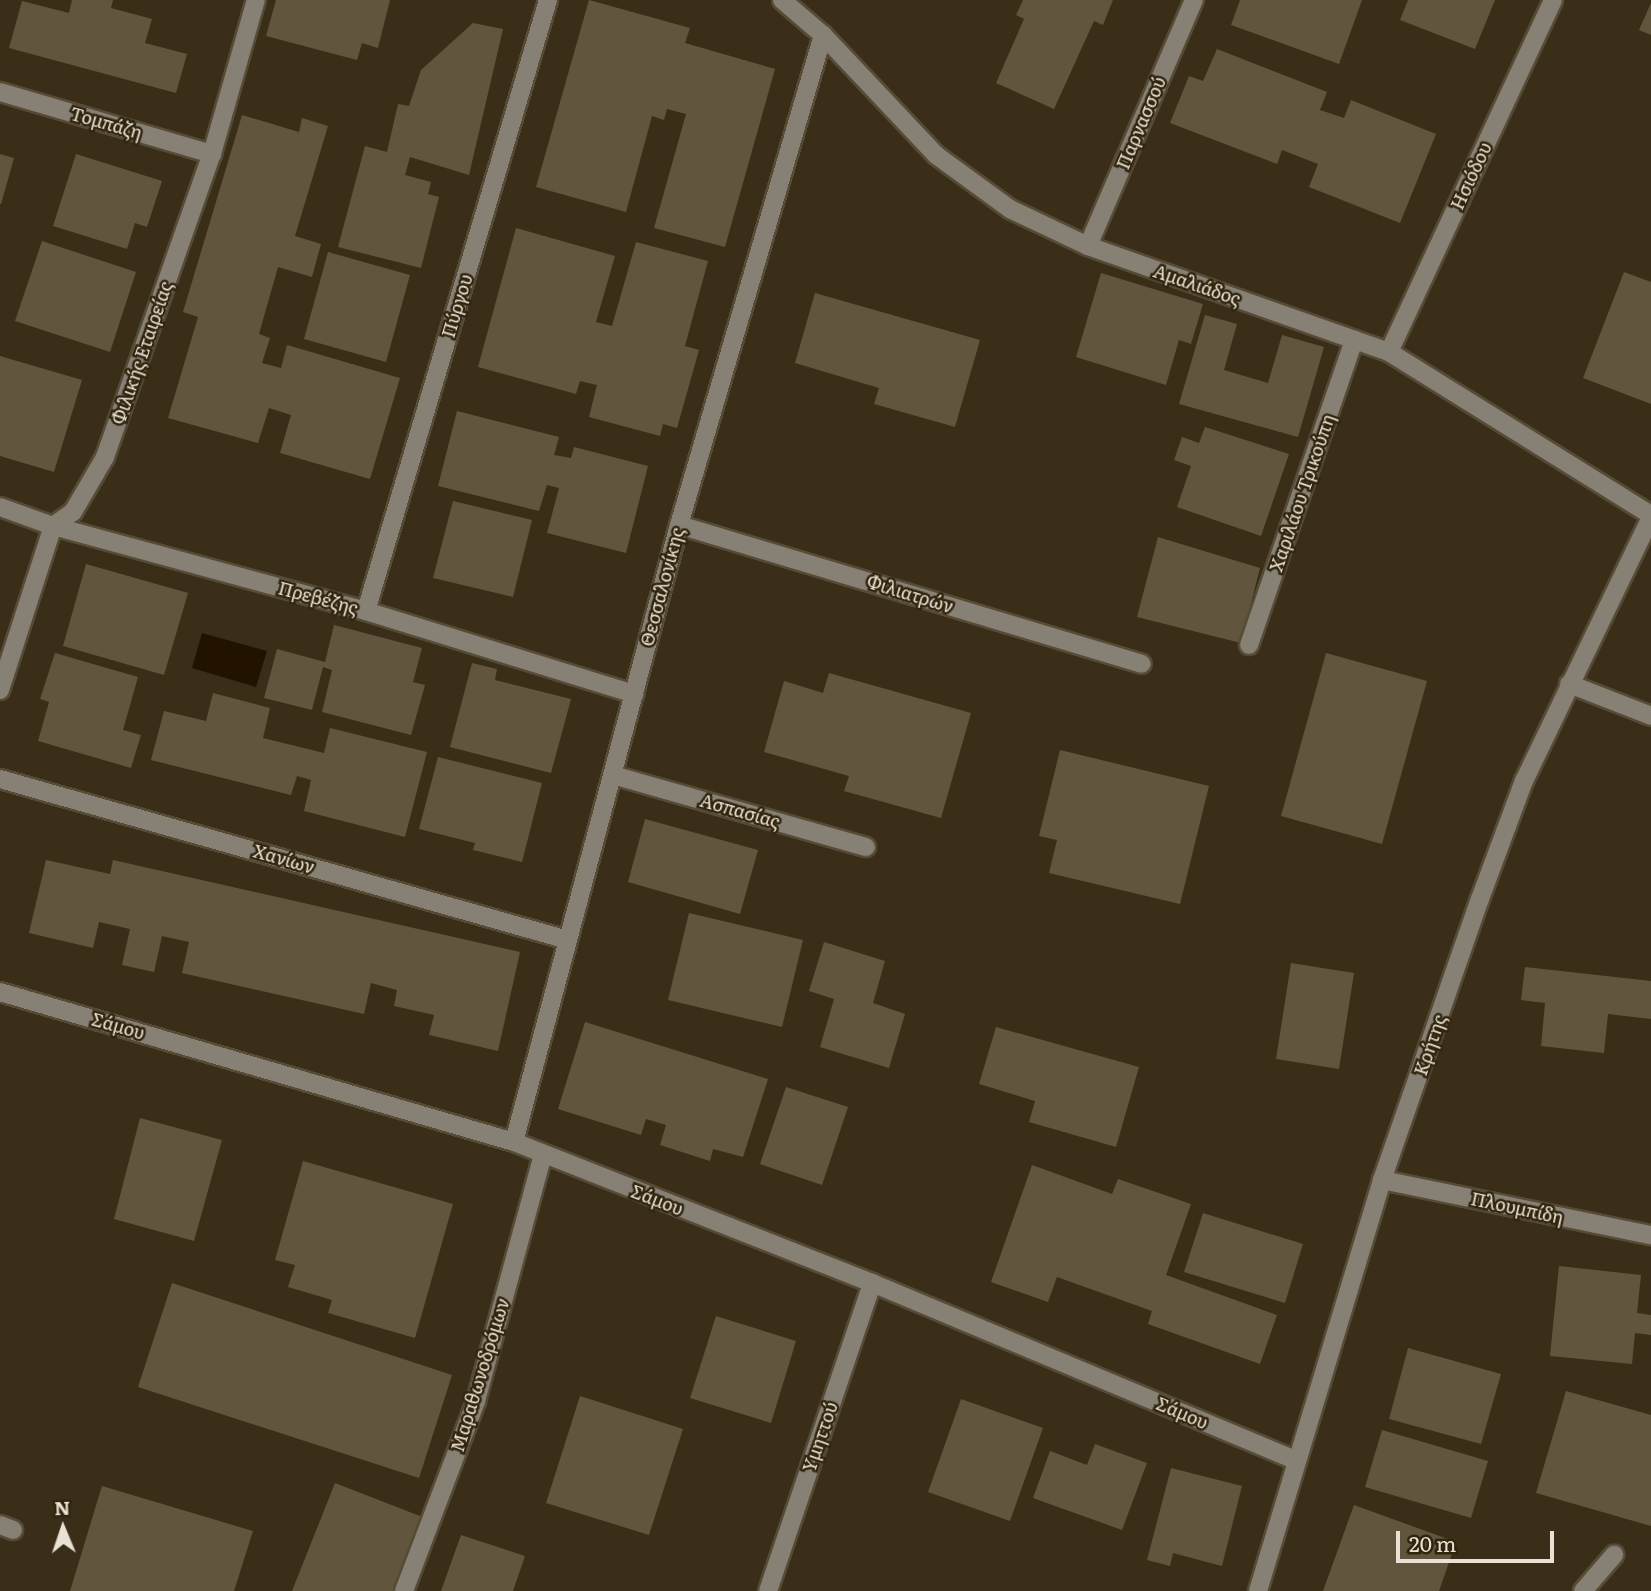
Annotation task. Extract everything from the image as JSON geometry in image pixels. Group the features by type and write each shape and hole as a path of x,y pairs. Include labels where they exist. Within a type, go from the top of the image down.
{"street":[{"name":"Φιλικής Εταιρείας","path":"0,690 53,526 73,512 105,457 212,154 256,0"},
{"name":"Πύργου","path":"366,611 548,0"},
{"name":"Αμαλιάδος","path":"782,0 823,36 936,155 1010,209 1088,246 1389,352 1651,516"},
{"name":"Παρνασσού","path":"1088,246 1194,0"},
{"name":"Ησιόδου","path":"1389,352 1553,0"},
{"name":"Θεσσαλονίκης","path":"514,1142 679,525 823,36"},
{"name":"Τομπάζη","path":"0,92 212,154"},
{"name":"Χαριλάου Τρικούπη","path":"1249,645 1354,340"},
{"name":"Πρεβέζης","path":"0,507 53,526 366,611 634,694"},
{"name":"Κρήτης","path":"1258,1591 1382,1180 1493,864 1569,684 1651,516"},
{"name":"Φιλιατρών","path":"679,525 1142,663"},
{"path":"1569,684 1651,716"},
{"name":"Ασπασίας","path":"614,775 866,847"},
{"name":"Χανίων","path":"0,779 568,940"},
{"name":"Σάμου","path":"0,992 514,1142 872,1283 1296,1460"},
{"name":"Μαραθωνοδρόμων","path":"404,1591 476,1401 543,1155"},
{"name":"Πλουμπίδη","path":"1382,1180 1651,1235"},
{"name":"Υμηττού","path":"768,1591 872,1283"},
{"path":"1583,1591 1614,1555"}],"shaded area":[{"path":"202,633 267,651 256,687 192,668"}],"building":[{"path":"72,0 113,0 111,8 152,19 145,43 187,54 176,93 9,48 22,1 69,13"},
{"path":"276,0 390,0 378,48 362,43 357,60 266,36"},
{"path":"589,0 690,28 685,43 775,69 725,247 654,228 686,114 667,109 664,120 652,116 626,212 536,187"},
{"path":"1023,0 1113,0 1103,25 1094,21 1054,109 996,83 1024,19 1016,15"},
{"path":"1240,0 1362,0 1339,64 1231,25"},
{"path":"1408,0 1495,0 1475,49 1400,20"},
{"path":"1651,3 1651,35 1639,30"},
{"path":"473,23 503,29 469,175 410,157 405,175 431,182 428,194 439,197 421,268 338,247 365,146 387,152 398,104 409,106 421,70"},
{"path":"1217,49 1327,92 1320,110 1344,118 1351,100 1436,134 1400,223 1309,187 1318,164 1282,150 1277,164 1170,123 1189,76 1203,81"},
{"path":"242,115 299,132 302,118 328,126 295,236 321,244 312,277 278,267 259,334 270,338 262,363 281,368 287,345 400,378 370,479 280,453 291,415 269,408 258,443 168,418 198,317 183,312"},
{"path":"0,154 14,158 1,204 0,204"},
{"path":"76,154 162,181 147,227 135,223 127,249 53,226"},
{"path":"516,228 615,256 596,322 612,326 636,242 708,261 685,346 699,350 677,428 663,424 660,436 589,417 597,385 580,381 576,394 478,367"},
{"path":"42,241 136,272 110,352 15,321"},
{"path":"328,252 410,275 386,362 304,339"},
{"path":"1624,272 1651,282 1651,404 1583,378"},
{"path":"1101,273 1203,304 1191,344 1179,340 1166,385 1076,357"},
{"path":"815,293 980,340 955,427 874,404 879,388 795,363"},
{"path":"1205,315 1237,324 1224,370 1268,383 1282,335 1324,347 1298,437 1179,404"},
{"path":"0,356 82,380 54,472 0,456"},
{"path":"457,411 559,437 554,455 571,458 574,447 648,466 626,553 547,533 559,488 547,485 539,511 438,486"},
{"path":"1205,427 1289,454 1261,536 1177,507 1191,466 1174,460 1182,437 1199,443"},
{"path":"453,501 532,520 513,597 433,578"},
{"path":"1158,537 1260,568 1241,643 1137,617"},
{"path":"86,564 188,593 164,675 63,646"},
{"path":"334,625 422,648 413,682 425,685 411,735 322,712 332,670 323,667 312,710 264,698 277,649 325,662"},
{"path":"55,653 138,677 123,730 141,735 131,768 38,741 49,702 40,699"},
{"path":"1326,653 1427,681 1382,844 1281,816"},
{"path":"472,663 497,669 495,680 571,699 551,773 450,747"},
{"path":"829,673 971,713 941,818 844,791 849,776 764,752 784,681 823,693"},
{"path":"213,693 270,708 263,738 324,753 330,728 427,752 405,837 304,811 311,780 297,776 291,795 151,760 164,711 206,721"},
{"path":"1060,750 1209,786 1180,904 1049,873 1057,840 1039,836"},
{"path":"438,757 542,783 522,862 473,850 475,843 419,829"},
{"path":"645,819 758,850 740,914 628,882"},
{"path":"46,860 110,874 113,860 520,952 498,1051 429,1035 434,1015 394,1006 397,990 371,983 364,1014 182,973 189,942 162,936 154,972 122,965 130,929 99,922 93,948 29,933"},
{"path":"689,913 803,940 782,1027 668,1000"},
{"path":"824,942 885,961 873,1003 905,1014 889,1068 820,1047 834,999 809,991"},
{"path":"1291,963 1354,973 1339,1069 1276,1059"},
{"path":"1525,967 1651,981 1651,1019 1608,1014 1604,1053 1541,1046 1545,1003 1521,1000"},
{"path":"585,1022 768,1079 743,1157 713,1149 710,1161 660,1145 666,1125 646,1119 641,1135 558,1109"},
{"path":"996,1027 1139,1067 1116,1147 1029,1122 1035,1101 979,1084"},
{"path":"786,1087 848,1107 822,1185 760,1164"},
{"path":"140,1118 222,1140 194,1241 114,1219"},
{"path":"303,1161 453,1204 415,1338 328,1313 332,1300 288,1287 295,1265 275,1260"},
{"path":"1032,1165 1112,1194 1118,1179 1191,1204 1166,1275 1277,1315 1260,1364 1148,1324 1152,1311 1057,1277 1048,1302 991,1282"},
{"path":"1203,1213 1303,1244 1285,1303 1184,1272"},
{"path":"1559,1266 1641,1275 1637,1313 1651,1315 1651,1335 1635,1333 1632,1364 1550,1356"},
{"path":"172,1283 452,1375 419,1478 138,1387"},
{"path":"716,1316 796,1341 771,1423 690,1398"},
{"path":"1408,1348 1501,1374 1481,1444 1389,1419"},
{"path":"1566,1391 1651,1415 1651,1526 1536,1493"},
{"path":"580,1396 683,1429 649,1535 546,1503"},
{"path":"961,1399 1043,1428 1010,1521 928,1492"},
{"path":"1382,1430 1488,1461 1471,1518 1365,1487"},
{"path":"1095,1444 1147,1463 1122,1530 1033,1498 1050,1451 1087,1465"},
{"path":"1171,1468 1242,1486 1222,1566 1173,1553 1170,1566 1147,1560"},
{"path":"335,1483 425,1518 396,1591 292,1591"},
{"path":"102,1486 253,1531 234,1591 70,1591"},
{"path":"1354,1505 1456,1542 1439,1591 1323,1591"},
{"path":"461,1535 525,1556 513,1591 441,1591"}]}
